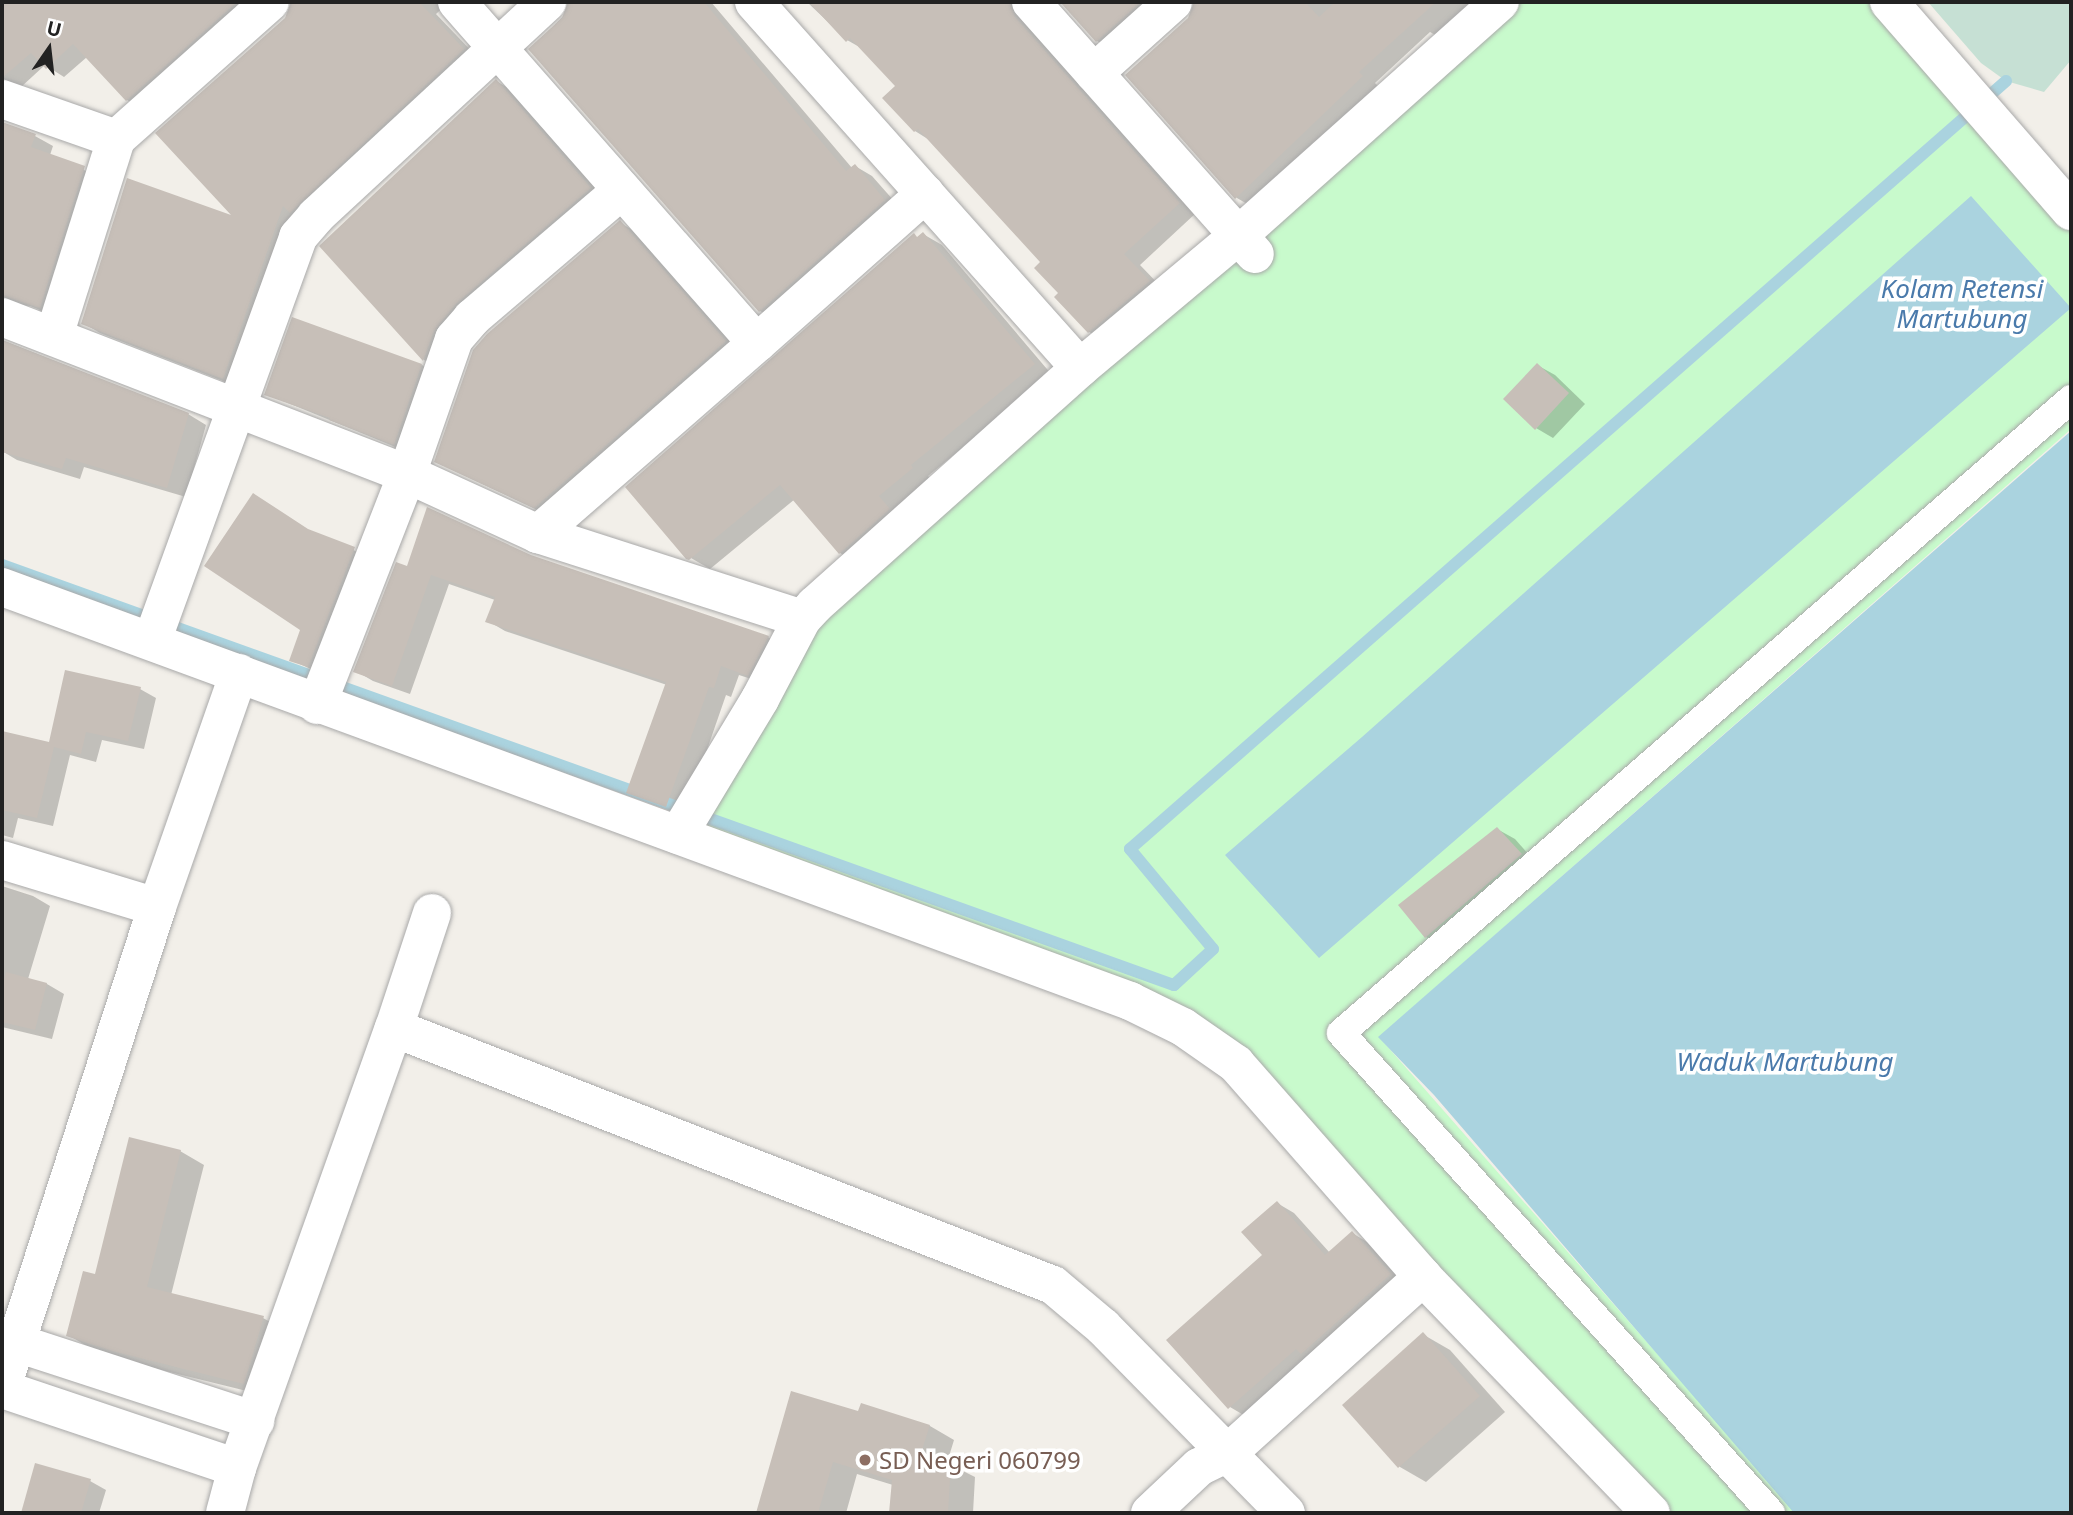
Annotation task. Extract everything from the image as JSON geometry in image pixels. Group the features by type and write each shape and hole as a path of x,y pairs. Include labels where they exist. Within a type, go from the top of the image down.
{"street":[{"path":"54,336 116,139 271,2"},
{"path":"457,2 757,343"},
{"path":"156,628 298,237 316,216 547,2"},
{"path":"754,2 1080,368"},
{"path":"1031,2 1245,242"},
{"path":"1094,73 1173,2"},
{"path":"687,820 760,698 802,619 1080,368 1245,242 1500,2"},
{"path":"1889,2 2071,211"},
{"path":"2,99 116,139"},
{"path":"323,689 407,474 454,339 472,318 622,190"},
{"path":"538,534 925,194"},
{"path":"2,317 407,474 538,534 802,619"},
{"path":"1771,1513 1341,1033 2071,399"},
{"path":"2,587 156,628 239,673 323,689 687,820 1130,1001 1183,1027 1236,1064 1423,1277 1651,1513"},
{"path":"237,1468 2,1388 157,907 239,673"},
{"path":"2,860 157,907"},
{"path":"225,1513 237,1468 394,1028 432,913"},
{"path":"394,1028 1053,1285 1103,1326 1286,1513"},
{"path":"1150,1513 1199,1467 1228,1453 1423,1277"},
{"path":"15,1342 255,1421"}],"green space":[{"path":"1500,2 1874,2 2071,220 2071,429 1379,1037 1797,1513 1658,1513 1273,1106 1193,1010 672,818 783,619"},
{"path":"1928,2 2071,2 2071,60 2044,92 2006,81 1981,63"}],"water":[{"name":"Kolam Retensi Martubung","path":"1971,196 2071,308 1319,958 1225,855 1362,737"},
{"name":"Waduk Martubung","path":"2071,431 2071,1513 1794,1513 1434,1095 1378,1037"}],"building":[{"path":"2,2 237,2 126,101 73,44 46,69 31,53 2,78"},
{"path":"291,2 419,2 464,49 290,213 283,206 223,379 81,324 127,178 231,215 155,133 285,18"},
{"path":"568,2 704,2 846,171 855,164 885,200 759,312 528,49 562,18"},
{"path":"809,2 1010,2 1015,17 1180,203 1124,254 1150,281 1088,333 1054,297 1058,293 1034,268 1040,262 918,129 914,132 882,98 895,86 850,38 846,42"},
{"path":"1060,2 1141,2 1096,42"},
{"path":"1194,2 1305,2 1319,17 1335,2 1436,2 1359,72 1363,76 1235,199 1125,75 1188,18"},
{"path":"496,79 591,188 456,304 434,331 423,361 319,246"},
{"path":"2,122 36,134 31,147 85,166 40,308 2,296"},
{"path":"620,220 726,341 534,508 434,462 473,350 487,334"},
{"path":"923,232 1035,364 911,465 913,468 879,496 890,509 839,554 780,485 689,560 686,559 625,487 914,233 917,237"},
{"path":"292,317 422,364 394,445 329,420 330,418 264,395"},
{"path":"2,340 189,413 167,488 66,458 62,469 2,452"},
{"path":"1537,363 1569,393 1535,430 1503,399"},
{"path":"253,493 308,529 355,547 308,667 289,661 300,630 204,566"},
{"path":"427,507 531,555 769,636 748,676 721,666 714,688 709,687 666,807 626,793 666,682 485,622 495,597 431,575 392,686 353,672 396,562 407,566"},
{"path":"65,670 141,687 128,741 86,732 81,754 54,747 37,818 2,810 2,731 49,742"},
{"path":"1497,827 1522,854 1425,938 1398,905"},
{"path":"6,972 47,983 35,1030 2,1022 2,989"},
{"path":"129,1137 181,1150 147,1287 264,1316 244,1384 112,1351 66,1336 83,1271 95,1274"},
{"path":"1277,1201 1325,1255 1352,1231 1391,1274 1301,1354 1296,1349 1228,1409 1166,1340 1262,1255 1241,1232"},
{"path":"1423,1332 1480,1396 1398,1468 1342,1405"},
{"name":"SD Negeri 060799","path":"791,1391 858,1411 861,1403 930,1425 919,1459 951,1461 948,1513 889,1513 892,1480 833,1462 818,1513 756,1513"},
{"path":"35,1463 91,1479 81,1513 21,1513"}],"waterway":[{"path":"2,565 1174,985 1213,949 1130,849 2006,81"}],"place":[{"name":"SD Negeri 060799","path":"865,1460"}]}
